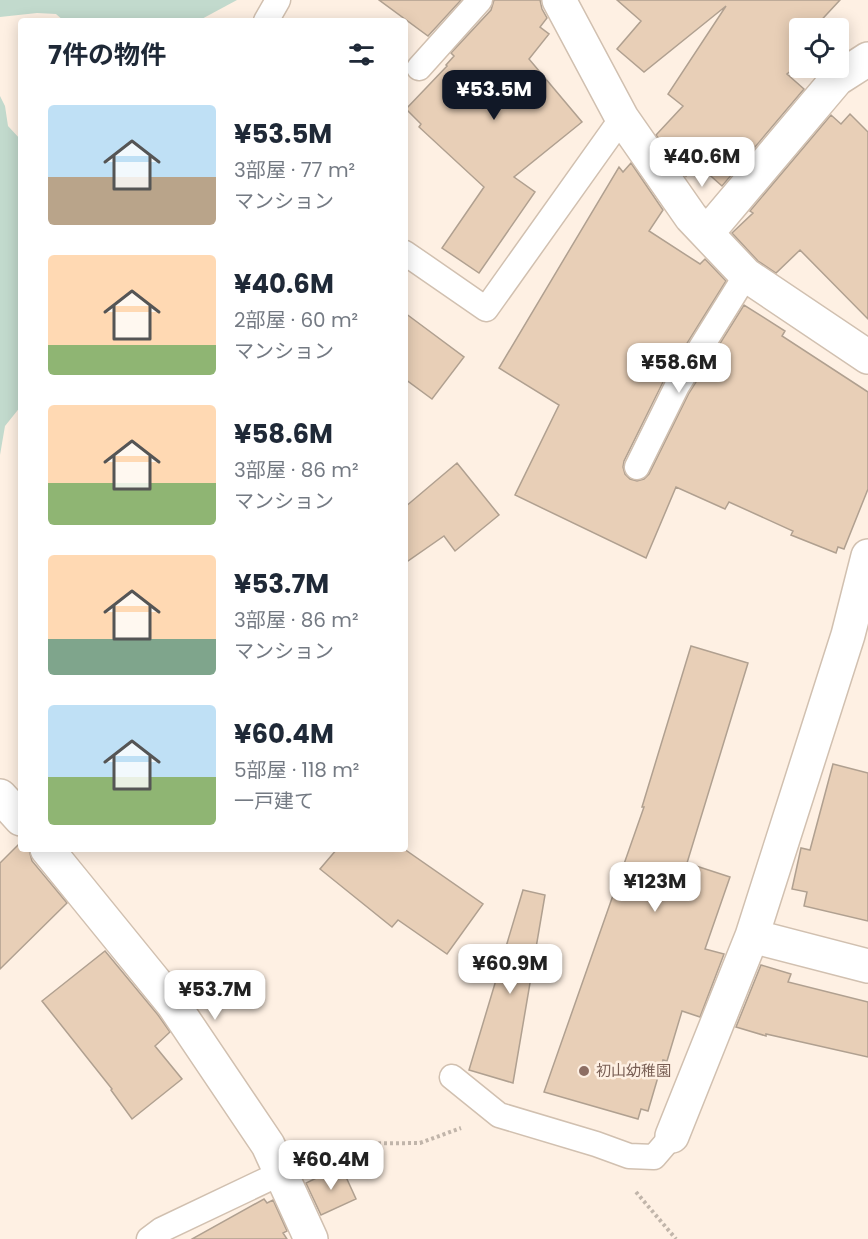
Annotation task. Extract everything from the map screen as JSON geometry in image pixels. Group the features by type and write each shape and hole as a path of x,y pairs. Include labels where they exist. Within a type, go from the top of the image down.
{"street":[{"path":"559,0 621,118 691,217 746,275 868,357"},
{"path":"707,233 837,79 868,59"},
{"path":"672,1136 753,936 848,635 868,555"},
{"path":"0,796 18,816"},
{"path":"49,852 173,1004 274,1159 311,1239"},
{"path":"753,936 868,966"}],"lane":[{"path":"268,18 278,0"},
{"path":"419,68 480,0"},
{"path":"408,255 486,309 621,118"},
{"path":"637,467 678,386 746,275"},
{"path":"452,1077 499,1115 629,1156 654,1157 672,1136"},
{"path":"149,1239 274,1159"}],"path":[{"path":"274,1159 420,1143 499,1115"}],"green space":[{"path":"0,0 237,0 204,18 61,18 56,14 37,13 0,17"},
{"path":"0,96 5,106 8,126 18,137 18,410 5,426 0,455"}],"building":[{"path":"379,0 461,0 428,36 408,21 408,18 404,18"},
{"path":"494,0 540,0 547,18 540,27 549,34 529,59 582,122 514,177 535,192 479,273 442,248 484,187 419,127 421,124 408,111 408,107 447,66 454,56 451,53 491,10"},
{"path":"617,0 840,0 823,18 789,18 789,72 787,74 804,89 722,186 695,162 686,176 656,135 683,106 668,94 726,6 644,72 617,49 641,21"},
{"path":"850,114 868,132 868,319 800,250 776,273 758,261 732,233 753,213 750,211 831,115 841,124"},
{"path":"631,163 663,210 649,231 700,264 705,259 726,281 664,380 624,461 625,474 637,481 649,474 689,393 744,305 785,331 782,336 868,392 868,489 844,549 838,547 836,553 791,535 793,531 729,502 725,509 676,487 646,558 515,495 559,405 499,368 619,167 623,172"},
{"path":"408,315 464,357 432,399 408,381"},
{"path":"457,463 499,515 455,551 444,536 408,561 408,504"},
{"path":"691,646 748,663 687,863 730,877 705,949 724,954 700,1017 682,1011 667,1061 663,1060 648,1111 641,1109 638,1119 544,1092 644,807 642,807"},
{"path":"833,764 868,773 868,921 804,906 807,892 792,889 801,848 810,850"},
{"path":"18,845 18,852 30,852 32,861 67,903 0,969 0,863"},
{"path":"334,852 408,852 483,904 447,954 398,920 392,927 320,869"},
{"path":"523,890 545,895 513,1083 469,1070"},
{"path":"105,951 170,1032 155,1046 182,1079 132,1119 112,1089 42,1001"},
{"path":"761,965 791,974 788,982 868,1002 868,1057 766,1034 766,1036 736,1027"},
{"path":"341,1166 356,1199 321,1215 306,1183"},
{"path":"264,1199 267,1203 273,1200 287,1231 283,1233 287,1239 192,1239"}],"place":[{"name":"初山幼稚園","path":"584,1071"}]}
